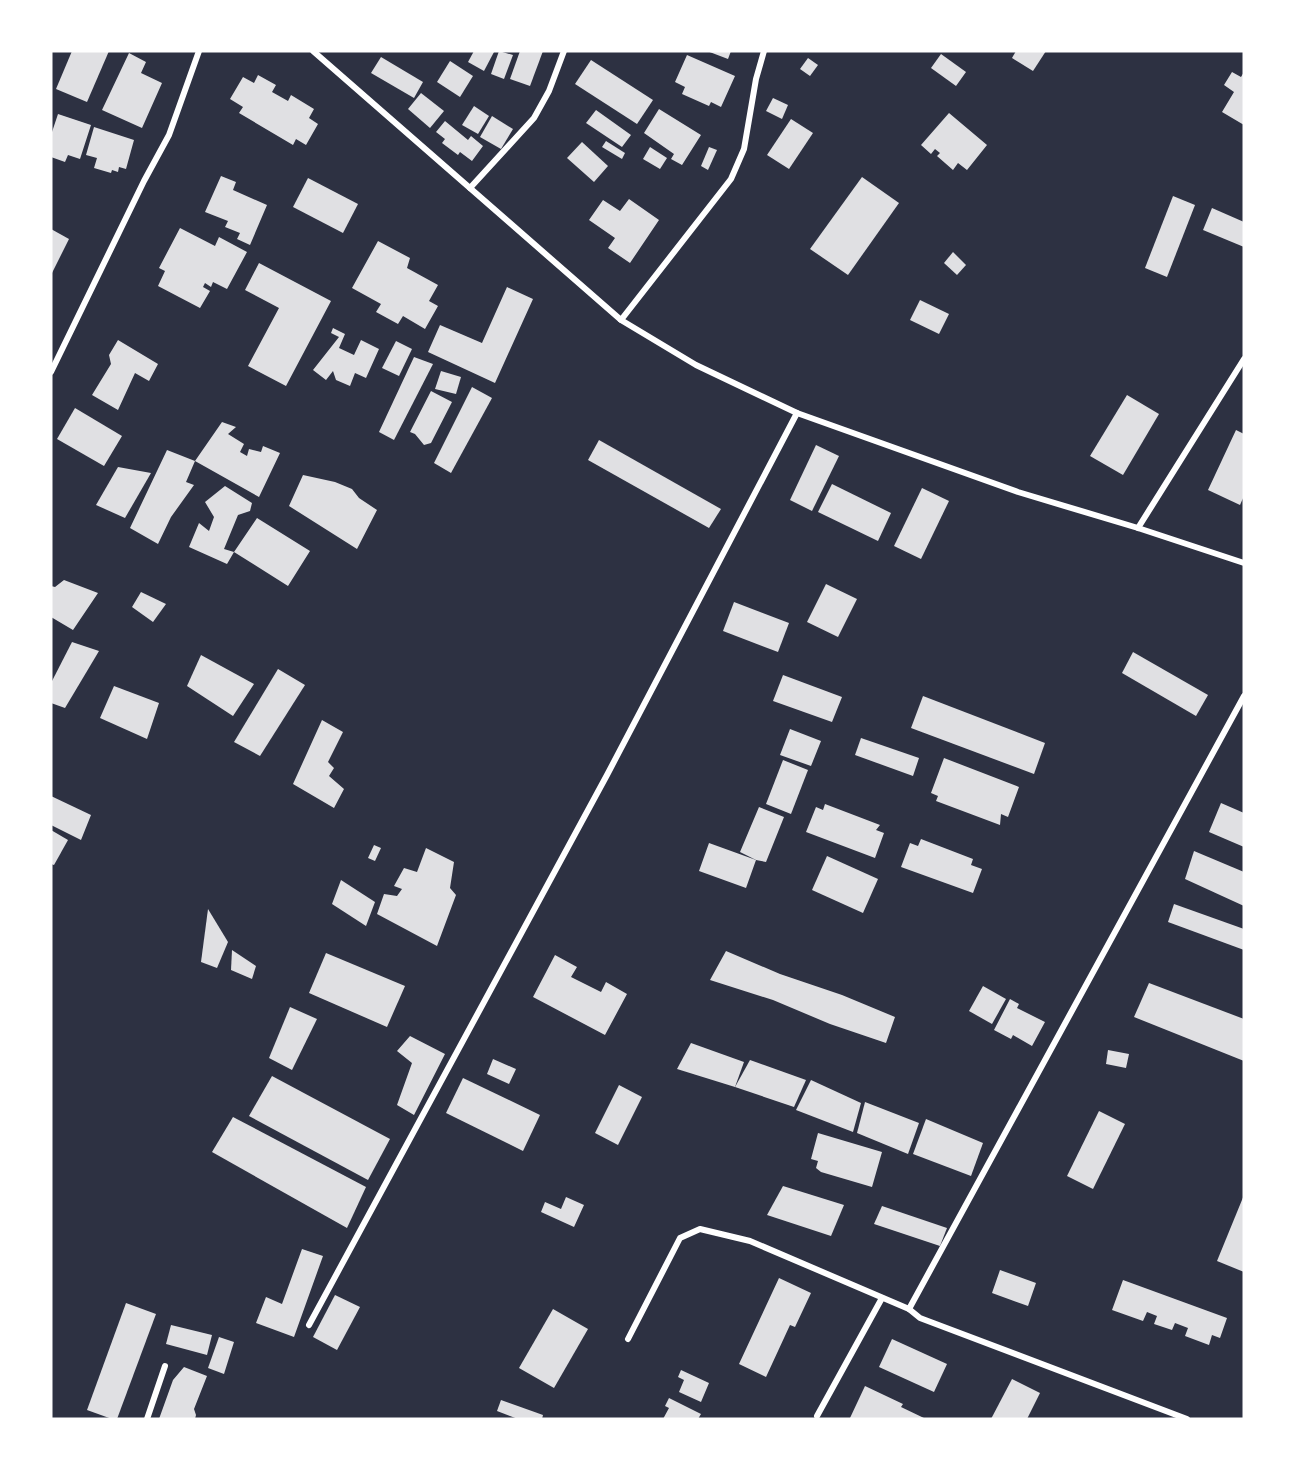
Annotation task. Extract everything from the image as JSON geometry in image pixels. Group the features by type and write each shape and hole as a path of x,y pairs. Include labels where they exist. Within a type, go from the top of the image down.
{"street":[{"path":"51,372 144,181 169,135 199,51"},
{"path":"470,188 534,118 549,91 564,51"},
{"path":"621,320 731,179 744,149 756,79 764,51"},
{"path":"315,52 621,320 696,364 797,413 1018,492 1244,563"},
{"path":"1138,528 1244,359"},
{"path":"309,1325 607,774 797,413"},
{"path":"909,1309 1244,696"},
{"path":"628,1339 680,1238 700,1229 750,1241 909,1309 920,1318 1187,1419"},
{"path":"817,1416 882,1298"},
{"path":"147,1419 165,1365"}],"building":[{"path":"72,51 109,51 87,102 56,89"},
{"path":"474,51 494,52 484,71 468,62"},
{"path":"499,51 513,55 504,79 491,74"},
{"path":"520,51 543,51 530,86 510,79"},
{"path":"707,51 731,51 728,59"},
{"path":"1016,51 1046,51 1033,71 1012,58"},
{"path":"129,53 146,62 141,73 162,83 142,128 102,110"},
{"path":"941,54 966,72 956,86 931,68"},
{"path":"687,55 735,76 721,107 711,102 709,106 682,94 685,87 675,82"},
{"path":"381,57 423,82 414,98 371,73"},
{"path":"808,58 818,65 810,76 800,69"},
{"path":"591,60 653,100 637,124 575,84"},
{"path":"450,61 473,76 460,97 437,82"},
{"path":"1232,72 1241,77 1244,72 1244,125 1222,112 1234,92 1224,85"},
{"path":"258,75 276,85 272,92 288,101 291,95 314,109 309,118 318,124 306,145 296,139 293,145 239,113 243,107 230,99 243,77 254,83"},
{"path":"421,93 444,111 430,128 408,109"},
{"path":"773,98 788,105 782,119 766,111"},
{"path":"474,106 489,116 478,134 462,125"},
{"path":"659,109 701,135 682,165 671,159 674,154 644,133"},
{"path":"596,110 631,135 622,147 586,123"},
{"path":"949,113 987,145 967,170 958,163 953,170 937,156 940,153 935,149 931,154 921,145"},
{"path":"58,114 91,125 80,159 68,155 65,162 51,157 51,135"},
{"path":"492,116 513,129 501,149 480,137"},
{"path":"791,119 813,133 789,169 767,155"},
{"path":"445,121 468,140 471,136 483,146 472,161 460,152 458,155 442,143 445,139 436,132"},
{"path":"94,127 134,140 126,169 119,167 118,172 112,170 111,173 94,168 97,158 86,155"},
{"path":"606,141 625,153 622,159 602,147"},
{"path":"582,142 608,166 594,182 567,158"},
{"path":"650,147 667,158 660,169 643,159"},
{"path":"709,147 717,150 708,170 701,166"},
{"path":"221,176 236,182 233,190 267,205 250,245 237,239 240,233 225,227 228,221 205,212"},
{"path":"862,177 899,203 848,275 810,249"},
{"path":"308,178 358,204 343,233 293,207"},
{"path":"1173,196 1195,205 1167,277 1145,268"},
{"path":"629,199 659,220 630,263 608,248 615,238 589,220 603,200 620,211"},
{"path":"1212,208 1244,222 1244,247 1203,230"},
{"path":"180,228 215,246 219,237 247,252 227,289 213,282 211,287 205,283 203,287 210,291 200,308 158,286 165,271 159,268"},
{"path":"51,229 69,239 51,275"},
{"path":"378,241 410,258 407,268 438,285 429,301 438,306 425,329 403,316 398,324 376,312 381,304 352,288"},
{"path":"953,252 966,265 957,275 944,263"},
{"path":"259,263 331,301 286,386 248,366 279,308 245,290"},
{"path":"507,287 533,299 495,383 428,352 440,325 482,343"},
{"path":"920,300 949,314 939,334 910,320"},
{"path":"333,328 345,334 339,348 354,355 361,340 379,349 366,378 355,373 350,386 336,380 333,371 326,380 313,370 339,337 331,333"},
{"path":"118,340 158,364 149,381 135,373 118,410 92,395 111,364 109,355"},
{"path":"396,341 412,349 399,376 382,368"},
{"path":"414,357 433,364 394,440 379,432"},
{"path":"441,371 461,377 456,394 435,389"},
{"path":"472,387 492,398 451,473 434,463"},
{"path":"431,391 452,402 431,443 424,445 415,434 410,432"},
{"path":"1127,395 1159,414 1123,475 1090,456"},
{"path":"75,408 122,436 104,466 57,439"},
{"path":"222,422 236,427 228,434 244,444 240,452 247,456 249,449 261,452 263,446 280,453 259,497 195,461"},
{"path":"1236,430 1244,434 1244,496 1240,505 1208,490"},
{"path":"599,440 721,509 709,528 588,460"},
{"path":"816,445 839,456 812,511 790,500"},
{"path":"167,450 195,461 186,482 194,485 171,517 158,544 130,528"},
{"path":"118,467 151,473 125,518 96,505"},
{"path":"303,475 335,482 352,489 359,498 377,510 357,549 289,506"},
{"path":"832,484 891,513 878,541 818,512"},
{"path":"225,486 252,503 250,511 238,515 224,549 234,552 227,564 189,547 199,523 209,531 214,517 205,502"},
{"path":"922,488 949,501 921,559 894,546"},
{"path":"257,518 310,551 288,586 234,552"},
{"path":"64,580 98,593 73,630 51,617 51,586 55,587"},
{"path":"826,584 857,599 838,637 807,622"},
{"path":"141,592 166,604 153,622 132,607"},
{"path":"734,602 789,623 778,652 723,631"},
{"path":"72,642 99,651 65,708 51,703 51,683"},
{"path":"1133,652 1208,695 1196,716 1122,673"},
{"path":"201,655 254,684 233,716 187,686"},
{"path":"278,669 305,685 260,756 234,742"},
{"path":"783,675 842,697 832,722 773,701"},
{"path":"114,686 159,703 147,739 100,718"},
{"path":"923,696 1045,743 1034,774 911,728"},
{"path":"322,720 343,732 328,762 334,768 329,776 344,789 334,808 293,784"},
{"path":"790,729 821,741 811,766 780,755"},
{"path":"861,738 919,758 913,776 855,755"},
{"path":"944,758 1019,787 1008,817 1001,814 1000,825 936,801 938,796 931,793"},
{"path":"783,760 808,770 791,814 766,804"},
{"path":"51,796 91,815 81,840 51,825"},
{"path":"1221,803 1244,813 1244,847 1209,832"},
{"path":"825,804 880,825 876,830 884,833 875,858 806,832 816,807 823,810"},
{"path":"759,807 784,817 766,862 740,852"},
{"path":"51,830 68,840 54,865 51,864"},
{"path":"921,839 973,859 971,865 982,869 973,893 901,867 910,843 918,846"},
{"path":"709,843 756,860 746,888 699,871"},
{"path":"374,845 381,848 375,861 368,858"},
{"path":"426,848 454,862 450,888 456,895 437,946 377,914 384,894 397,896 402,889 394,886 404,868 417,872"},
{"path":"1194,851 1244,872 1244,906 1185,879"},
{"path":"827,856 878,879 863,913 812,890"},
{"path":"341,880 375,902 366,926 332,904"},
{"path":"1174,904 1244,929 1244,950 1168,922"},
{"path":"208,909 228,942 217,968 201,962"},
{"path":"232,950 256,966 252,979 231,970"},
{"path":"726,951 895,1017 886,1043 830,1024 773,1000 710,980"},
{"path":"326,953 405,986 387,1027 309,993"},
{"path":"555,955 577,967 571,977 601,992 606,982 627,994 605,1035 533,997"},
{"path":"1149,983 1244,1019 1244,1061 1134,1017"},
{"path":"983,986 1006,999 992,1024 969,1011"},
{"path":"1010,999 1019,1004 1017,1008 1045,1022 1032,1046 1013,1035 1011,1039 994,1030"},
{"path":"290,1007 317,1019 292,1070 269,1058"},
{"path":"410,1036 445,1054 414,1115 397,1105 412,1063 397,1051"},
{"path":"691,1043 744,1062 735,1087 677,1069"},
{"path":"1108,1050 1129,1054 1126,1068 1106,1064"},
{"path":"493,1059 516,1069 509,1084 487,1074"},
{"path":"750,1060 806,1080 794,1107 735,1087"},
{"path":"272,1076 390,1139 368,1180 249,1116"},
{"path":"463,1078 540,1115 523,1151 446,1113"},
{"path":"811,1080 861,1103 853,1132 796,1110"},
{"path":"619,1085 642,1097 618,1145 595,1133"},
{"path":"865,1102 919,1123 908,1154 857,1133"},
{"path":"1099,1111 1125,1124 1093,1189 1067,1176"},
{"path":"233,1117 366,1187 347,1228 212,1152"},
{"path":"926,1119 983,1143 971,1176 913,1154"},
{"path":"818,1133 882,1152 872,1187 821,1172 816,1168 818,1161 811,1159"},
{"path":"783,1186 844,1205 831,1236 767,1215"},
{"path":"1244,1195 1244,1272 1217,1261"},
{"path":"566,1197 584,1205 574,1227 541,1212 545,1202 561,1209"},
{"path":"882,1206 947,1228 940,1246 874,1224"},
{"path":"302,1249 323,1256 294,1337 256,1323 266,1297 282,1304"},
{"path":"1000,1270 1036,1283 1028,1306 992,1293"},
{"path":"779,1278 811,1293 795,1327 790,1325 766,1377 739,1364"},
{"path":"1123,1280 1227,1318 1220,1338 1212,1335 1209,1345 1185,1336 1188,1328 1175,1323 1172,1330 1154,1324 1157,1316 1147,1312 1143,1321 1112,1310"},
{"path":"335,1295 360,1307 337,1350 313,1337"},
{"path":"126,1303 156,1314 117,1419 112,1419 87,1410"},
{"path":"553,1309 588,1329 554,1388 519,1368"},
{"path":"171,1325 212,1335 207,1355 166,1344"},
{"path":"219,1337 234,1342 224,1374 208,1368"},
{"path":"892,1339 947,1364 934,1392 879,1367"},
{"path":"184,1367 207,1376 194,1409 195,1419 159,1419 173,1380"},
{"path":"681,1370 709,1383 701,1402 679,1392 684,1380 678,1377"},
{"path":"1012,1379 1040,1393 1027,1419 991,1419"},
{"path":"865,1386 903,1404 901,1407 926,1419 850,1418"},
{"path":"669,1398 701,1414 698,1419 663,1419 669,1408 665,1406"},
{"path":"501,1400 543,1415 542,1419 518,1419 497,1411"}]}
